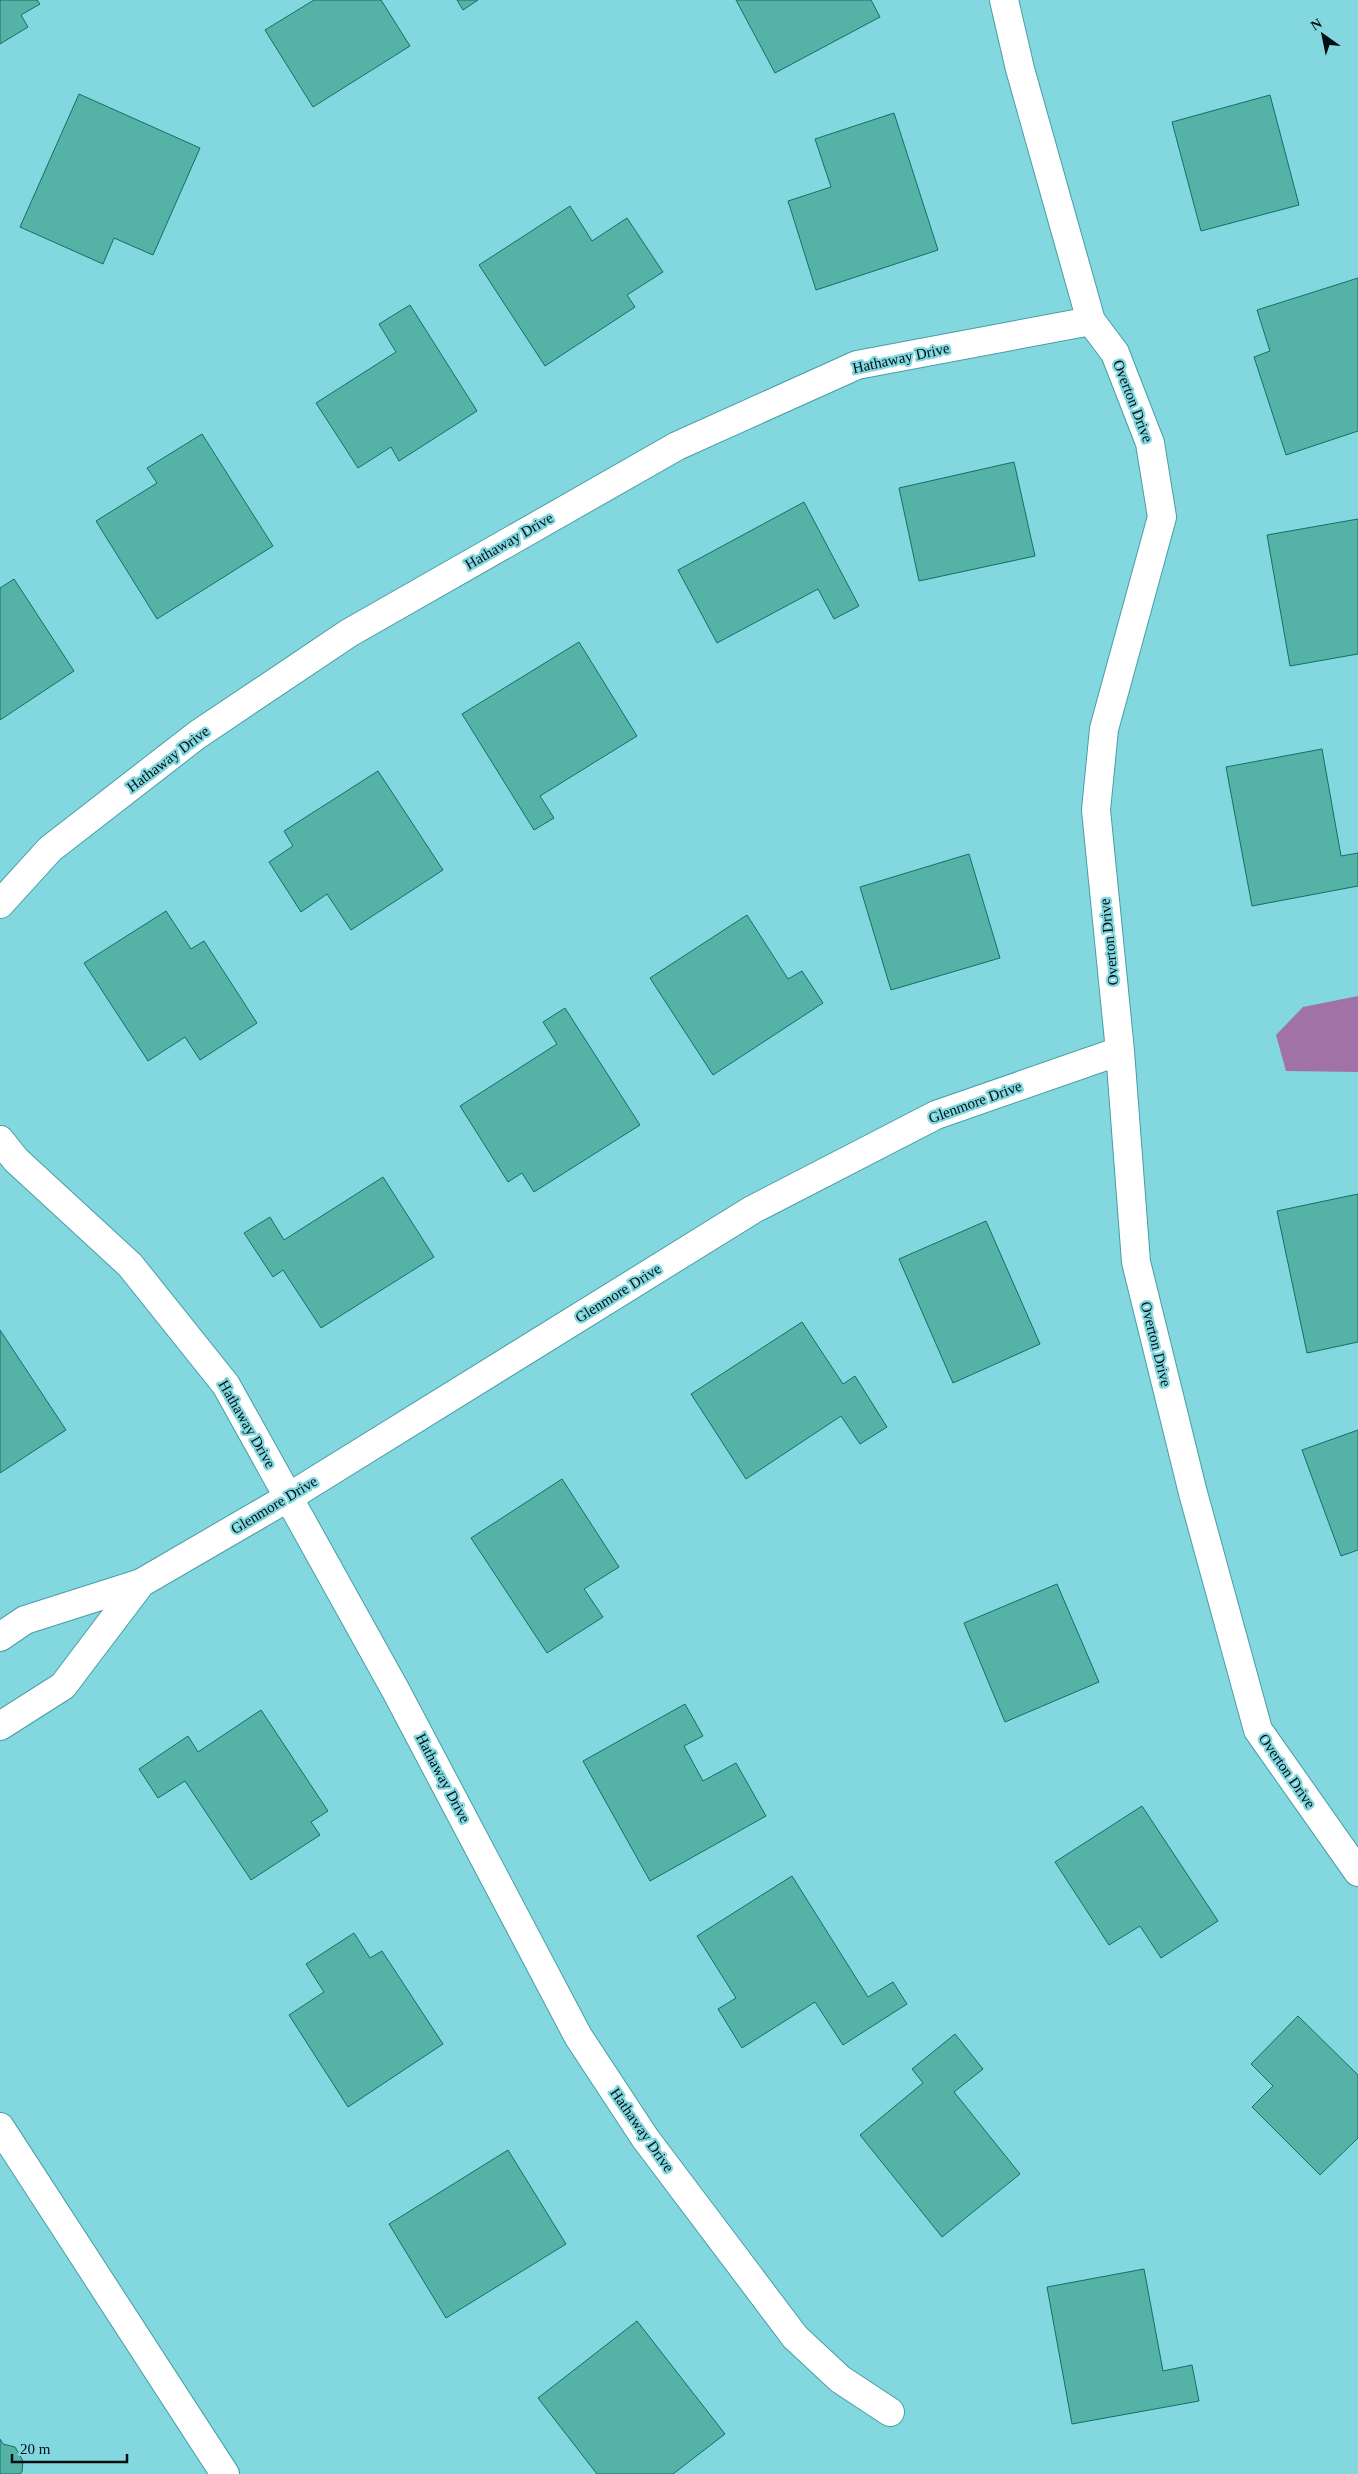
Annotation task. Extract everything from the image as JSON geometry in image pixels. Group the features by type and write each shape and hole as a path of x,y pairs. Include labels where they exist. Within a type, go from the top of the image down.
{"street":[{"name":"Overton Drive","path":"1004,0 1020,69 1091,321 1115,354 1150,443 1162,516 1104,729 1096,810 1120,1050 1136,1262 1193,1493 1258,1730 1358,1872"},
{"name":"Hathaway Drive","path":"0,904 50,849 197,735 349,633 677,446 857,365 1091,321"},
{"name":"Glenmore Drive","path":"0,1637 25,1620 141,1583 289,1497 752,1210 936,1115 1120,1050"},
{"name":"Hathaway Drive","path":"0,1140 16,1160 130,1265 226,1385 396,1691 578,2036 640,2130 795,2336 840,2379 890,2412"},
{"name":"Glenmore Drive","path":"0,1726 63,1686 141,1583"},
{"path":"0,2127 225,2474"}],"shaded area":[{"path":"1358,996 1358,1072 1286,1071 1276,1035 1303,1007"}],"building":[{"path":"0,0 37,0 40,4 21,15 28,27 0,44"},
{"path":"314,0 381,0 410,46 313,107 265,30"},
{"path":"457,0 478,0 463,10"},
{"path":"736,0 871,0 880,17 775,73"},
{"path":"79,94 200,148 153,255 114,238 103,264 20,227"},
{"path":"1270,95 1299,205 1201,231 1172,122"},
{"path":"894,113 938,250 816,290 788,201 831,187 815,139"},
{"path":"570,206 592,241 627,218 663,272 627,295 635,307 545,366 479,265"},
{"path":"1358,278 1358,431 1286,455 1254,357 1270,351 1257,310"},
{"path":"410,305 477,411 399,461 391,447 358,468 316,403 396,352 379,324"},
{"path":"202,434 273,546 157,619 96,521 157,483 147,468"},
{"path":"1014,462 1035,556 919,581 899,488"},
{"path":"804,502 859,606 834,619 818,589 717,643 678,570"},
{"path":"1358,519 1358,654 1290,666 1267,535"},
{"path":"14,579 74,671 0,720 0,588"},
{"path":"579,642 637,736 540,796 554,818 534,830 462,714"},
{"path":"1322,749 1341,856 1358,853 1358,886 1252,906 1226,767"},
{"path":"378,771 443,870 351,930 327,894 301,912 269,862 293,846 284,831"},
{"path":"969,854 1000,958 891,990 860,887"},
{"path":"166,911 191,949 204,941 257,1023 200,1060 185,1037 148,1061 84,963"},
{"path":"747,915 788,979 802,971 823,1003 713,1075 650,978"},
{"path":"565,1008 640,1125 534,1192 522,1173 508,1182 460,1106 557,1044 543,1022"},
{"path":"383,1177 434,1257 321,1328 283,1270 273,1277 244,1233 270,1217 284,1240"},
{"path":"1358,1194 1358,1342 1307,1353 1277,1211"},
{"path":"986,1221 1040,1344 953,1383 899,1259"},
{"path":"802,1322 843,1384 855,1376 887,1427 860,1444 841,1416 746,1479 691,1394"},
{"path":"0,1330 66,1430 0,1473"},
{"path":"1358,1430 1358,1550 1341,1556 1302,1450"},
{"path":"562,1479 619,1567 584,1589 603,1617 547,1653 471,1538"},
{"path":"1057,1584 1099,1682 1005,1722 964,1623"},
{"path":"685,1704 703,1736 684,1746 703,1781 736,1763 766,1816 650,1881 583,1761"},
{"path":"261,1710 328,1811 311,1822 320,1835 251,1880 185,1781 158,1798 139,1769 188,1736 198,1752"},
{"path":"1142,1806 1218,1921 1161,1958 1140,1926 1109,1945 1055,1862"},
{"path":"792,1876 868,1997 893,1982 907,2004 843,2045 815,2002 742,2048 718,2009 736,1998 697,1936"},
{"path":"354,1933 370,1958 382,1951 443,2044 348,2107 289,2015 324,1992 306,1964"},
{"path":"1298,2016 1358,2075 1358,2138 1320,2175 1252,2107 1273,2086 1251,2064"},
{"path":"955,2034 983,2069 954,2092 1020,2174 942,2237 860,2135 923,2083 912,2069"},
{"path":"508,2150 566,2244 446,2318 389,2224"},
{"path":"1144,2269 1163,2371 1192,2365 1199,2401 1072,2424 1047,2287"},
{"path":"637,2321 725,2434 673,2474 597,2474 538,2398"},
{"path":"0,2439 3,2444 15,2447 23,2461 20,2474 0,2474"}]}
